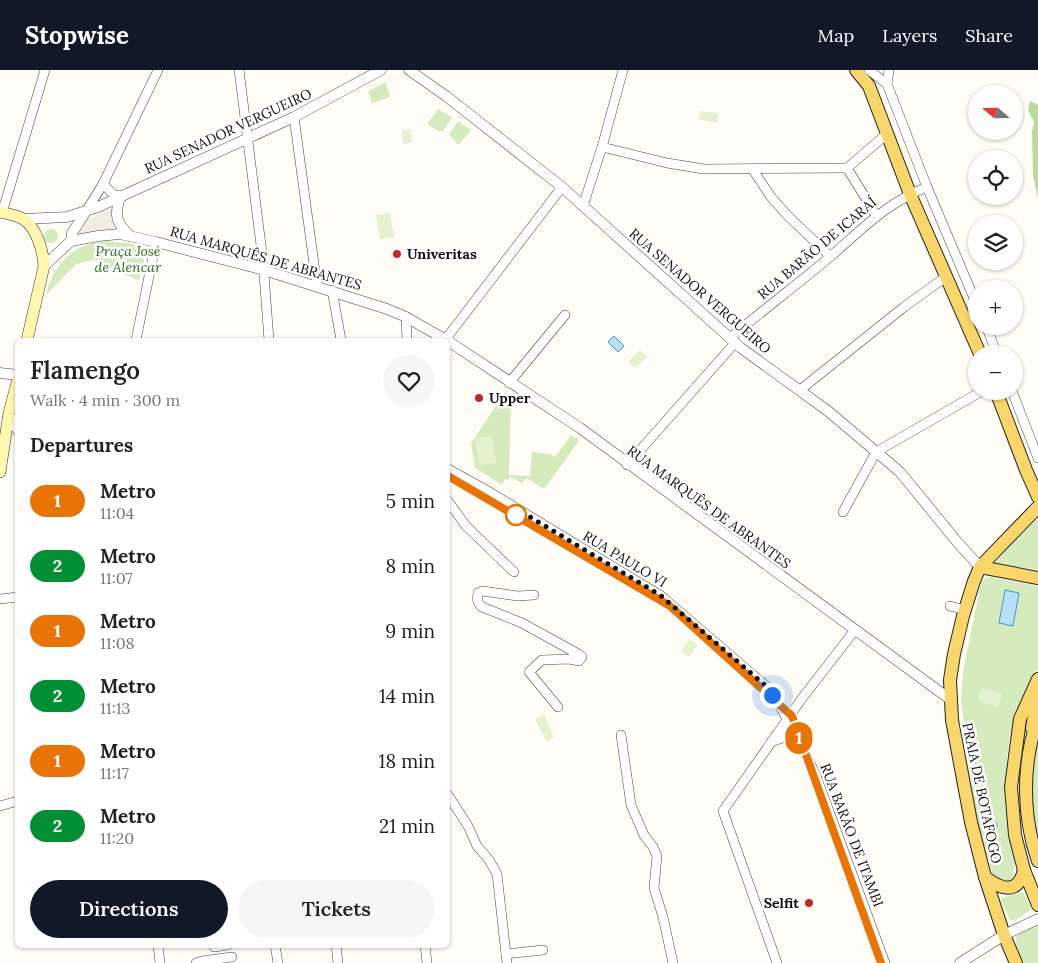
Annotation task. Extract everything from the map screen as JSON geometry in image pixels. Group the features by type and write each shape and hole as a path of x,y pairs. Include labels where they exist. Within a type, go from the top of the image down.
{"main road":[{"path":"856,70 869,86 910,194 976,345"},
{"path":"1,213 24,219 32,228 43,254 44,266 27,338"},
{"path":"0,471 9,413 15,390"},
{"path":"999,400 1038,497"},
{"name":"PRAIA DE BOTAFOGO","path":"1016,963 984,877 957,755 950,674 965,610 980,567 1038,507"},
{"path":"980,567 1038,578"},
{"name":"PRAIA DE BOTAFOGO","path":"1038,679 1027,700 1018,731 1011,787 1015,835 1024,870 1038,905"},
{"path":"1015,835 1026,794 1034,708 1038,693"},
{"path":"1030,743 1038,718"},
{"path":"1026,794 1031,835 1038,861"},
{"path":"984,877 998,887 1010,888 1016,886 1024,870"}],"street":[{"path":"1,213 44,70"},
{"path":"44,266 70,241 72,233 103,184 158,70"},
{"path":"239,70 264,270 270,338"},
{"name":"RUA SENADOR VERGUEIRO","path":"85,213 294,117 381,70"},
{"name":"RUA SENADOR VERGUEIRO","path":"409,70 450,99 562,187 732,340 770,371 828,411 900,472 980,567"},
{"path":"583,206 602,147 623,70"},
{"path":"869,70 887,84"},
{"path":"881,70 889,70 887,84 927,187 968,284"},
{"path":"294,117 317,286"},
{"path":"602,147 685,167 753,170 847,168 888,132"},
{"path":"847,168 876,215"},
{"path":"753,170 771,197 788,216 830,256"},
{"path":"103,184 114,195 122,196 117,208 117,218 130,236"},
{"path":"448,338 562,187"},
{"name":"RUA BARÃO DE ICARAÍ","path":"628,465 732,340 876,215 910,194 927,187"},
{"path":"24,219 56,218 85,213"},
{"name":"RUA MARQUÊS DE ABRANTES","path":"70,241 120,234 264,270 375,304 406,317 443,338"},
{"path":"136,338 156,242"},
{"path":"800,390 904,307 947,276"},
{"path":"332,290 341,338"},
{"path":"509,383 565,315"},
{"path":"406,317 407,338"},
{"name":"RUA MARQUÊS DE ABRANTES","path":"450,343 580,428 951,700"},
{"path":"0,373 15,375"},
{"path":"843,512 876,452 968,399"},
{"path":"1015,400 1038,458"},
{"path":"9,413 15,426"},
{"name":"RUA PAULO VI","path":"450,470 660,595 766,686 779,704 787,720"},
{"path":"450,504 466,526 514,572"},
{"path":"534,595 518,596 482,591 478,594 477,601 482,607 522,623 582,657 579,660 542,660 529,672 558,707"},
{"path":"0,599 15,597"},
{"path":"950,606 965,610"},
{"path":"777,963 723,811 803,697 855,630"},
{"name":"RUA BARÃO DE ITAMBI","path":"787,720 815,773 885,963"},
{"path":"771,742 795,732"},
{"path":"621,735 631,804 644,835 653,847 656,856 654,888 665,923 673,963"},
{"path":"450,798 468,826 477,846 498,874 507,958 543,950"},
{"path":"0,806 15,801"},
{"path":"960,963 1004,935 1038,919"},
{"path":"158,948 160,963"},
{"path":"276,948 278,963"},
{"path":"336,948 338,963"},
{"path":"425,948 427,963"},
{"path":"196,963 232,957"}],"green space":[{"path":"386,82 390,97 372,103 368,91"},
{"path":"1030,101 1038,105 1038,199 1033,176 1032,131 1034,122 1028,110"},
{"path":"438,109 452,117 443,131 438,131 428,125"},
{"path":"700,111 718,113 717,122 699,120"},
{"path":"458,121 471,131 458,145 449,134"},
{"path":"402,130 411,130 412,143 403,144"},
{"path":"390,213 394,237 380,239 376,215"},
{"name":"Praça José de Alencar","path":"51,229 56,231 58,236 56,241 51,243 46,241 44,236 46,231"},
{"name":"Praça José de Alencar","path":"105,241 129,243 146,249 139,280 112,270 94,260 76,264 47,294 55,271 66,257 79,248"},
{"path":"640,350 647,357 635,368 628,361"},
{"path":"505,392 511,396 509,475 530,476 532,452 550,454 555,457 571,435 579,441 544,489 526,478 522,483 510,477 508,480 505,479 502,485 475,468 471,443"},
{"path":"492,436 496,463 479,465 475,438"},
{"path":"1038,519 1038,570 995,563 1034,520"},
{"path":"990,577 1038,586 1038,669 1019,706 1010,736 1007,758 1007,800 1015,860 1013,877 1009,883 994,878 983,846 974,804 961,701 963,671 981,583 985,578"},
{"path":"690,639 698,645 689,657 681,651"},
{"path":"982,688 1002,694 998,707 978,701"},
{"path":"544,715 554,737 546,741 535,719"},
{"path":"1038,735 1038,840 1031,801 1031,788 1033,761"},
{"path":"1023,892 1030,905 1030,910 1015,921 1010,920 1001,898"},
{"path":"1038,924 1038,963 1024,963 1017,947 1016,938 1022,932"}],"shaded area":[{"path":"113,209 117,229 76,237 88,219"}],"water":[{"path":"614,336 624,346 618,352 608,342"},
{"path":"1005,590 1019,593 1013,626 999,623"},
{"path":"989,820 993,820 997,826 993,832 989,832 985,828 985,824"}],"metro line":[{"name":"1","path":"450,477 670,606 792,716 881,963"}],"place":[{"name":"Univeritas","path":"397,254"},
{"name":"Upper","path":"479,398"},
{"name":"Selfit","path":"809,903"}],"route":[{"path":"516,515 520,511 670,602 766,686 772,695"}]}
